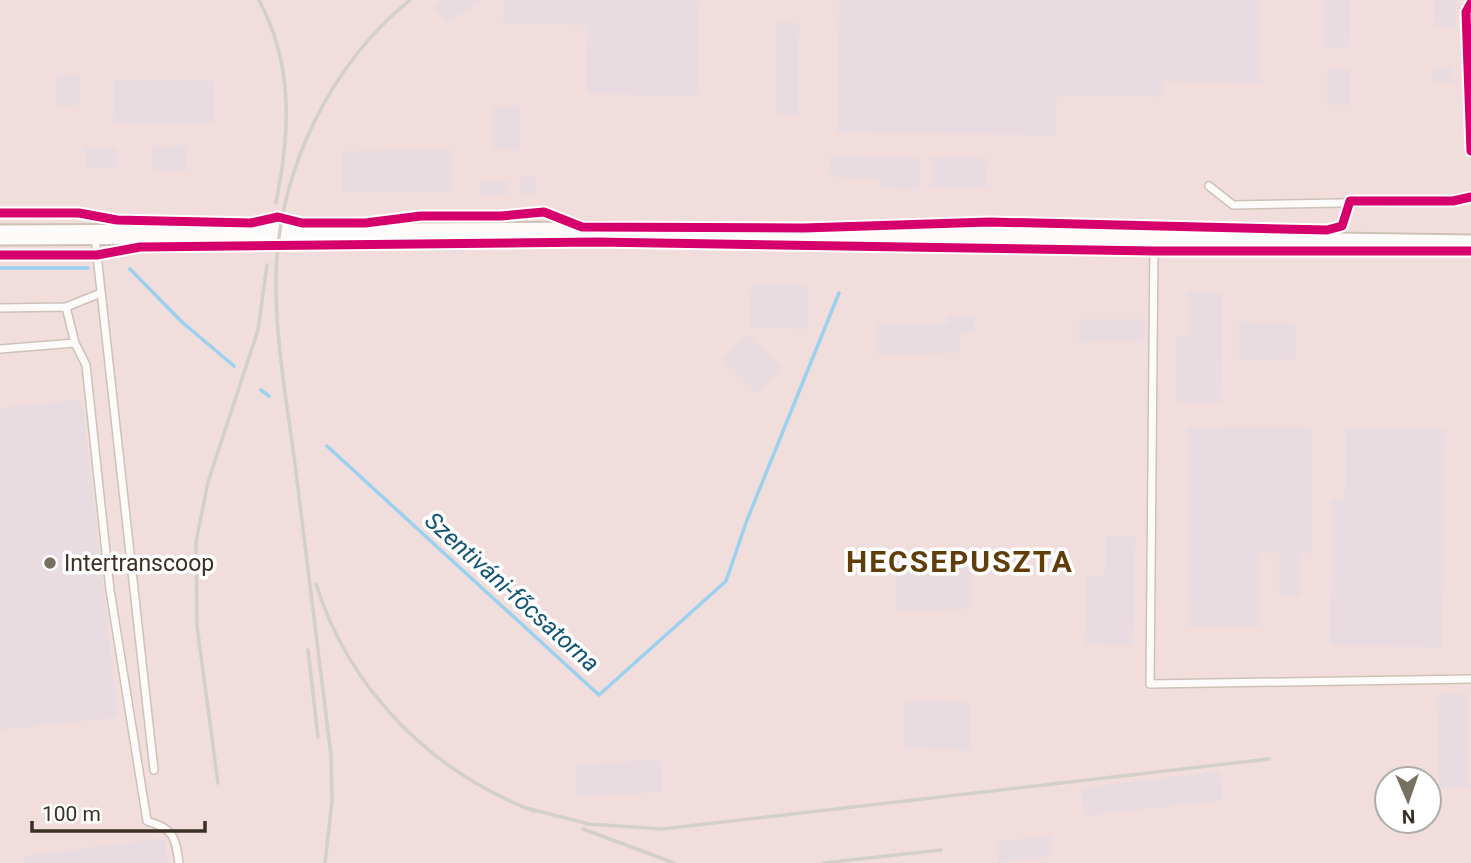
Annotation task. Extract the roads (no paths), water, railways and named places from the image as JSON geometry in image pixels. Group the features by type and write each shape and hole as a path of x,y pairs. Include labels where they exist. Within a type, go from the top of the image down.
{"street":[{"path":"0,235 601,232 1471,245"}],"lane":[{"path":"1471,3 1466,12 1471,151"},
{"path":"1209,186 1233,205 1453,201 1471,197"},
{"path":"95,233 155,769"},
{"path":"1154,240 1150,684 1471,679"},
{"path":"0,308 66,307 101,293"},
{"path":"66,307 75,343 86,365 110,590 147,821 164,826 175,838 179,863"},
{"path":"0,349 75,343"}],"waterway":[{"name":"Szentiváni-főcsatorna","path":"0,268 88,268"},
{"name":"Szentiváni-főcsatorna","path":"130,269 182,322 234,366"},
{"name":"Szentiváni-főcsatorna","path":"327,446 599,695 726,581 747,520 839,293"},
{"name":"Szentiváni-főcsatorna","path":"261,390 269,396"}],"railway":[{"path":"259,0 278,50 286,100 284,151 276,203"},
{"path":"325,863 332,801 331,755 280,350 276,301 279,238 286,199 313,124 355,56 410,0"},
{"path":"218,783 197,626 196,542 208,482 258,330 267,265"},
{"path":"316,584 349,658 372,692 399,722 428,750 461,774 534,811"},
{"path":"308,650 318,737"},
{"path":"526,808 589,824 662,829 1269,759"},
{"path":"583,829 674,863"},
{"path":"823,863 941,850"}],"place":[{"name":"Intertranscoop","path":"50,563"}],"district":[{"name":"HECSEPUSZTA","path":"960,562"}]}
